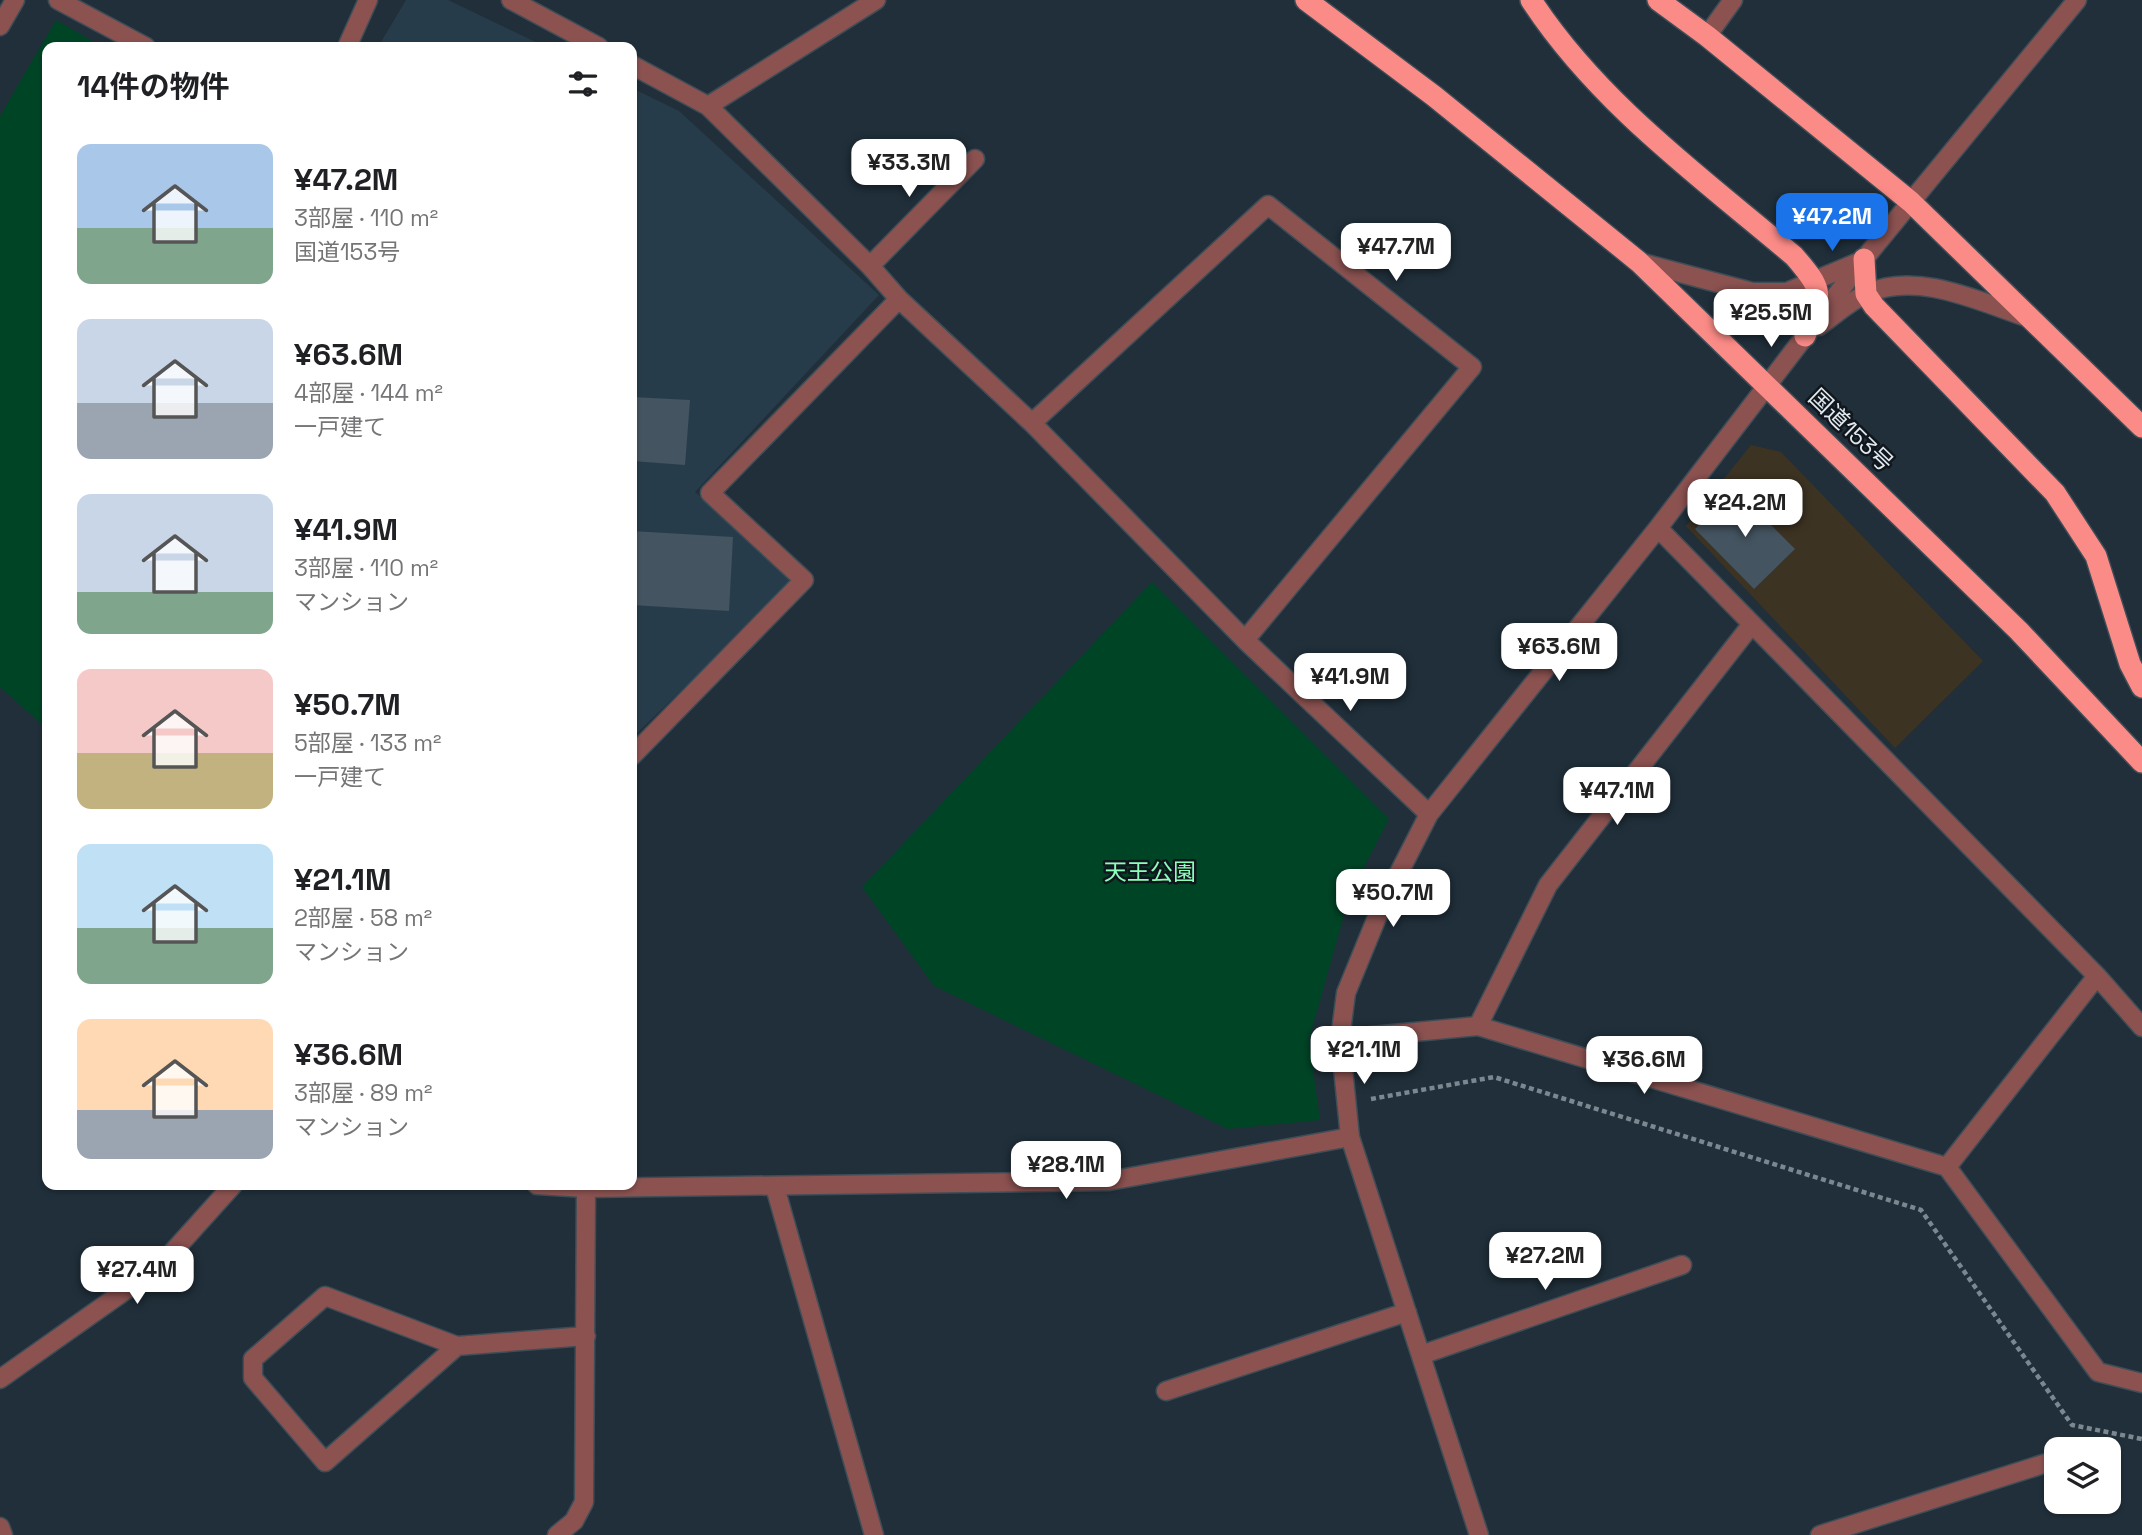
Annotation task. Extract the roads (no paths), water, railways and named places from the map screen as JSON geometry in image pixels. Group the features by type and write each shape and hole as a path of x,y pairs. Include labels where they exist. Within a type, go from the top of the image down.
{"highway":[{"name":"国道153号","path":"1306,0 1434,96 1639,261 2019,631 2142,762"},
{"path":"1531,0 1551,31 1617,102 1794,256 1816,282 1819,295 1805,336"},
{"path":"1658,0 1707,36 1910,202 2142,428"},
{"path":"1864,260 1866,294 1891,326 1951,383 2055,493 2096,556 2130,664 2142,687"}],"street":[{"path":"0,26 15,0"},
{"path":"58,0 137,42"},
{"path":"349,42 368,0"},
{"path":"511,0 590,42"},
{"path":"708,106 876,0"},
{"path":"1707,36 1733,0"},
{"path":"1479,1535 1350,1137 1340,1039 1346,993 1380,910 1429,814 1658,527 1910,202 2077,0"},
{"path":"637,68 708,106 870,266 899,299 1032,423 1245,640 1429,814"},
{"path":"870,266 975,159"},
{"path":"1032,423 1268,205 1472,367 1245,640"},
{"path":"1639,261 1752,292 1787,292 1864,260"},
{"path":"1805,336 1866,294 1891,285 1911,284 1945,291 2029,318"},
{"path":"637,752 804,580 710,493 899,299"},
{"path":"1658,527 2097,976 2142,1027"},
{"path":"1478,1027 1548,885 1752,624"},
{"path":"1947,1167 2097,976"},
{"path":"1340,1039 1478,1027 1947,1167 2098,1372 2142,1383"},
{"path":"637,1187 1109,1181 1350,1137"},
{"path":"775,1186 874,1535"},
{"path":"0,1379 160,1266 228,1190"},
{"path":"557,1535 574,1521 584,1502 586,1190"},
{"path":"1421,1355 1682,1265"},
{"path":"457,1346 325,1462 253,1378 253,1359 325,1296 457,1346 586,1336"},
{"path":"1166,1391 1406,1312"},
{"path":"1820,1535 2044,1464"},
{"path":"0,1527 3,1535"}],"park label":[{"name":"天王公園","path":"1150,872"}]}
